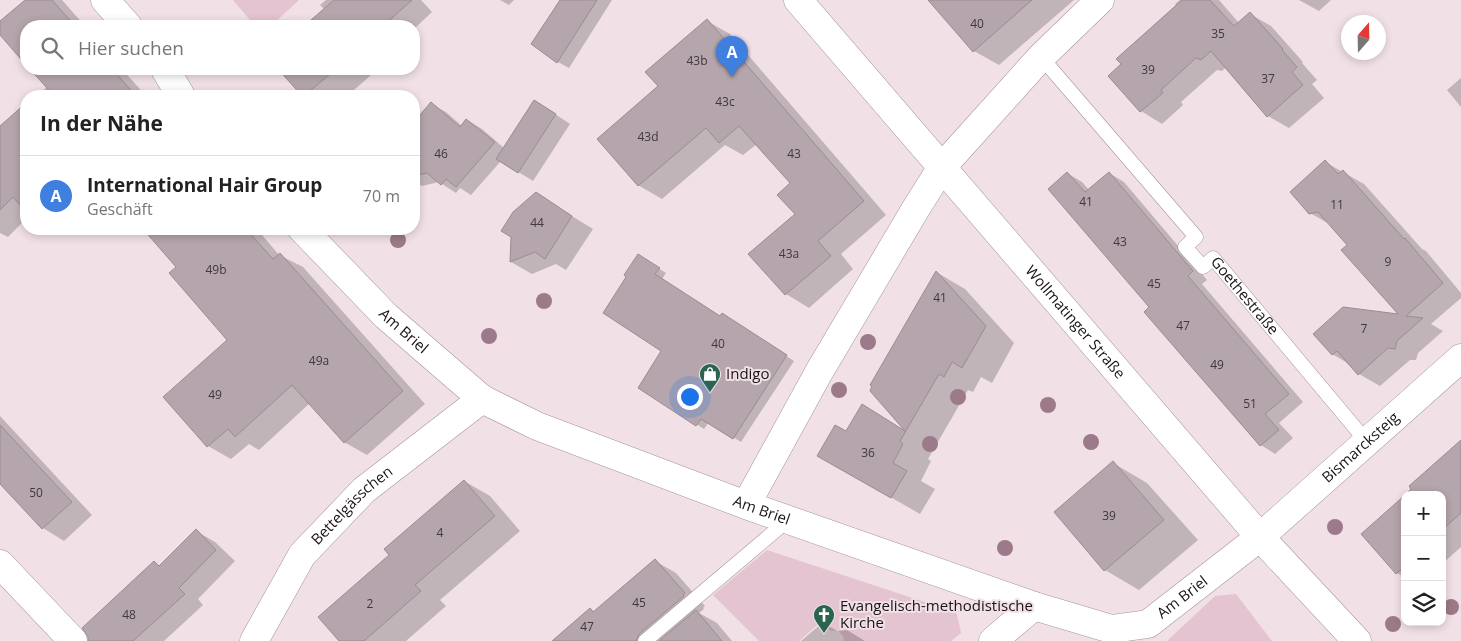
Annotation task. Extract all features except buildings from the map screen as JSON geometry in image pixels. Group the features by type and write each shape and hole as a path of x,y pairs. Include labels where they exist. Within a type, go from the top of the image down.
{"street":[{"path":"105,0 123,20"},
{"name":"Wollmatinger Straße","path":"798,0 1260,537 1357,641"},
{"path":"746,505 819,372 914,210 942,167 1042,57 1100,0"},
{"path":"169,75 177,90"},
{"name":"Am Briel","path":"308,235 386,316 482,399 536,426 746,505 1034,606 1111,629 1148,624 1260,537"},
{"name":"Bismarcksteig","path":"1260,537 1461,358"},
{"name":"Bettelgässchen","path":"254,641 302,555 364,490 482,399"},
{"path":"0,564 73,641"},
{"path":"993,641 1034,606"}],"lane":[{"name":"Goethestraße","path":"1042,57 1196,237 1186,247 1203,267 1213,258 1368,442"},
{"path":"645,641 788,520"}],"shaded area":[{"path":"233,0 299,0 277,20 250,20"},
{"path":"767,550 952,611 957,614 961,633 951,641 843,641 844,638 838,630 831,631 822,621 799,641 759,641 713,595"},
{"path":"1236,594 1272,641 1167,641 1215,596"}],"place":[{"name":"International Hair Group","path":"732,77"},
{"name":"Indigo","path":"710,393"},
{"name":"Evangelisch-methodistische Kirche","path":"824,634"}]}
